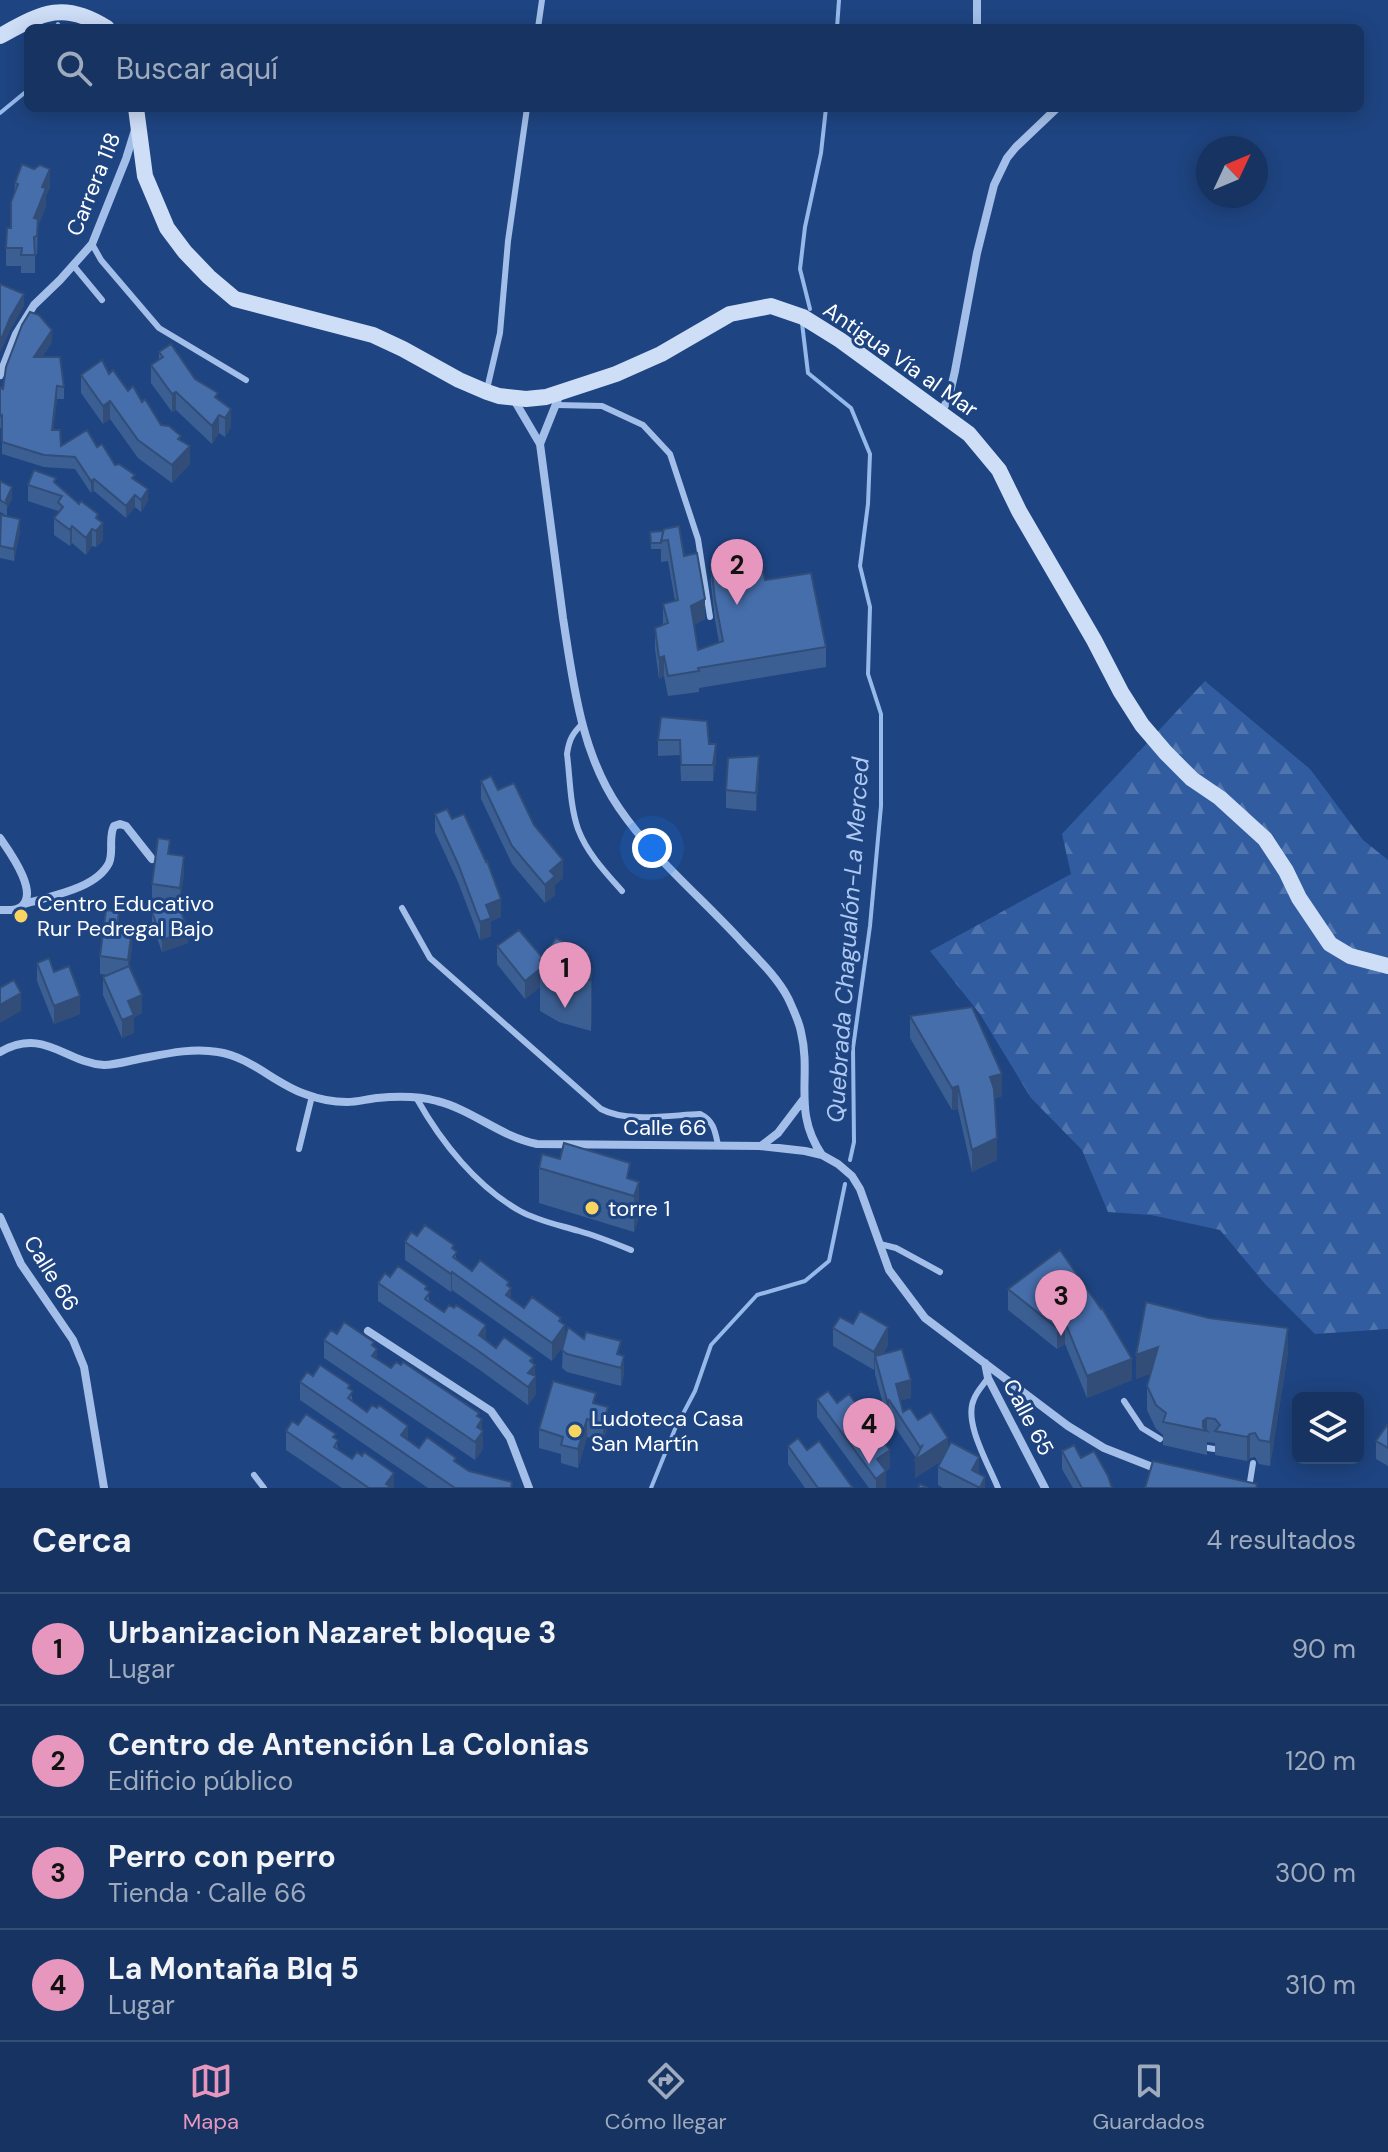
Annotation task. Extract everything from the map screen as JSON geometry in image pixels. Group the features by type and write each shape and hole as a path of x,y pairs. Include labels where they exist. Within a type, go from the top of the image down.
{"main road":[{"path":"0,36 48,10 72,10 102,24"},
{"name":"Antigua Vía al Mar","path":"137,115 145,176 167,228 185,252 235,299 373,335 459,380 499,396 559,399 661,354 730,314 771,306 803,317 840,340 969,434 999,470 1019,511 1142,725 1192,779 1243,817 1265,839 1330,944 1350,956 1388,966"}],"street":[{"path":"975,24 977,0"},
{"path":"941,413 949,397 977,253 994,185 1007,158 1053,112"},
{"name":"Carrera 118","path":"0,375 16,334 34,305 92,244 126,159 137,115"},
{"path":"512,398 540,444 575,694 604,783 645,842 767,968 787,997 801,1032 808,1128 822,1155"},
{"path":"540,444 559,399"},
{"path":"0,910 17,910 24,904 92,882 110,861 110,835 114,826 126,826 152,859"},
{"path":"0,838 26,884 24,904"},
{"name":"Calle 66","path":"0,1052 25,1043 47,1044 78,1058 104,1065 197,1050 221,1052 253,1065 302,1094 346,1102 380,1097 437,1101 519,1140 537,1144 761,1146 822,1155 852,1176 860,1189 889,1270 925,1318 1068,1426 1104,1448 1174,1475"},
{"path":"761,1146 778,1133 804,1100"},
{"name":"Calle 66","path":"0,1217 21,1264 73,1340 84,1367 104,1488"},
{"path":"368,1331 491,1411 510,1438 529,1488"},
{"name":"Calle 65","path":"985,1363 988,1378 1045,1488"}],"lane":[{"path":"539,24 542,0"},
{"path":"487,392 500,333 508,241 526,112"},
{"path":"92,244 101,260 159,328 246,380"},
{"path":"73,265 102,300"},
{"path":"23,299 34,305"},
{"path":"559,399 602,406 643,425 670,454 698,539 710,617"},
{"path":"583,723 571,736 567,754 574,815 592,856 622,891"},
{"path":"402,908 430,958 601,1109 612,1115 627,1117 700,1114 713,1123 718,1145"},
{"path":"299,1149 312,1096"},
{"path":"417,1099 431,1123 474,1176 502,1199 535,1218 606,1239 631,1250"},
{"path":"880,1244 896,1248 940,1272"},
{"path":"988,1378 974,1398 970,1415 998,1488"},
{"path":"1124,1401 1142,1428 1160,1439"},
{"path":"1249,1488 1253,1463"},
{"path":"254,1475 264,1488"}],"green space":[{"path":"1205,681 1310,769 1363,840 1388,860 1388,1329 1315,1334 1266,1285 1220,1230 1151,1215 1108,1212 1082,1150 1031,1098 980,1014 930,951 1071,874 1062,834"}],"building":[{"path":"22,164 34,169 40,165 50,169 34,218 38,219 37,236 34,237 35,255 21,255 22,248 6,248 7,228 11,228 11,202"},
{"path":"0,284 24,294 0,340"},
{"path":"30,312 39,315 52,330 34,357 60,357 64,387 57,386 52,430 60,430 61,446 87,430 97,447 102,444 115,465 119,464 135,475 132,478 148,489 141,500 135,495 126,506 94,479 91,481 75,457 44,455 2,442 0,387 3,389 6,367"},
{"path":"171,344 195,379 218,393 215,397 231,409 225,418 219,415 212,426 176,392 172,394 151,365 163,357 159,352"},
{"path":"102,360 109,374 113,370 128,391 133,386 142,402 145,399 161,425 169,426 181,436 178,439 190,446 172,465 138,440 110,401 103,406 81,375"},
{"path":"34,470 56,478 54,482 79,504 81,501 98,514 96,518 103,523 96,531 92,529 86,538 72,526 70,530 54,518 63,507 58,502 62,496 28,485"},
{"path":"0,481 12,487 7,504 0,500"},
{"path":"1,515 20,519 14,549 0,546"},
{"path":"679,526 684,556 697,553 705,599 691,606 698,650 723,641 711,564 759,554 765,580 811,573 826,647 698,668 699,671 668,676 664,656 659,658 655,628 668,623 663,604 678,600 668,540 661,541 664,529"},
{"path":"663,531 661,543 651,543 650,532"},
{"path":"661,717 707,721 709,744 716,744 713,765 681,765 680,740 658,740"},
{"path":"759,756 756,793 726,790 728,758"},
{"path":"491,776 498,790 514,783 534,825 563,860 550,871 555,876 545,885 512,846 481,781"},
{"path":"447,809 452,819 464,814 501,899 486,905 491,918 480,922 435,814"},
{"path":"158,838 170,840 168,854 184,856 180,888 152,884"},
{"path":"178,903 188,931 162,940 152,912"},
{"path":"106,910 119,912 117,927 132,929 128,960 100,956"},
{"path":"519,930 542,957 540,969 525,981 497,946"},
{"path":"556,938 588,953 586,967 592,969 591,980 559,971 540,960"},
{"path":"49,958 54,972 69,966 80,996 54,1006 37,963"},
{"path":"129,966 142,995 128,1001 134,1015 122,1020 103,977"},
{"path":"14,980 21,993 0,1005 0,988"},
{"path":"972,1007 1002,1074 990,1077 994,1089 997,1138 972,1150 958,1086 952,1088 910,1016"},
{"path":"564,1143 630,1163 627,1178 639,1182 634,1196 539,1168 542,1154 560,1159"},
{"path":"425,1225 454,1245 452,1248 457,1252 453,1257 472,1271 480,1260 509,1282 507,1285 511,1288 506,1295 524,1308 532,1297 561,1318 559,1321 565,1325 552,1343 405,1242 411,1232 417,1236"},
{"path":"1060,1250 1102,1308 1132,1359 1087,1376 1065,1322 1057,1328 1008,1289"},
{"path":"398,1266 427,1286 425,1289 430,1292 425,1299 444,1312 449,1305 454,1308 456,1305 486,1325 479,1335 496,1348 504,1337 533,1358 530,1361 535,1365 528,1373 536,1376 528,1387 378,1283 385,1273 390,1277"},
{"path":"1146,1302 1209,1318 1288,1328 1270,1442 1259,1440 1255,1433 1247,1437 1215,1431 1220,1425 1215,1419 1203,1421 1207,1431 1163,1422 1166,1413 1156,1405 1147,1386 1158,1347 1136,1355"},
{"path":"860,1311 888,1327 874,1352 833,1328 840,1317 853,1324"},
{"path":"344,1322 374,1342 372,1345 377,1349 372,1356 391,1368 396,1362 401,1365 403,1362 479,1413 477,1416 482,1419 477,1427 483,1431 475,1442 324,1340 331,1330 337,1334"},
{"path":"568,1327 584,1339 586,1332 621,1341 617,1354 624,1356 621,1368 567,1354 562,1350"},
{"path":"902,1349 911,1380 896,1384 903,1412 910,1408 918,1420 931,1412 948,1438 915,1460 922,1446 887,1401 875,1356"},
{"path":"320,1365 350,1385 348,1388 353,1391 348,1398 367,1412 372,1405 377,1408 379,1405 408,1426 401,1435 419,1448 427,1437 469,1471 512,1482 511,1488 455,1488 300,1382 307,1372 313,1376"},
{"path":"553,1381 596,1393 593,1403 608,1407 603,1424 587,1419 578,1449 561,1445 563,1437 539,1429"},
{"path":"828,1391 837,1403 849,1394 890,1450 877,1459 886,1471 876,1479 817,1399"},
{"path":"306,1414 336,1434 333,1437 338,1440 334,1447 352,1459 357,1452 362,1456 364,1452 394,1473 386,1484 392,1488 369,1488 286,1431 292,1421 298,1425"},
{"path":"1388,1425 1388,1448 1376,1441"},
{"path":"798,1438 807,1450 819,1441 853,1488 818,1488 788,1446"},
{"path":"951,1442 979,1457 972,1470 985,1477 980,1488 938,1467"},
{"path":"1074,1445 1081,1458 1094,1451 1112,1488 1082,1488 1062,1451"},
{"path":"1153,1461 1257,1484 1256,1488 1145,1488"}],"waterway":[{"name":"Quebrada Chagualón-La Merced","path":"837,24 839,0"},
{"path":"0,113 24,93"},
{"name":"Quebrada Chagualón-La Merced","path":"810,309 800,269 826,112"},
{"name":"Quebrada Chagualón-La Merced","path":"802,323 808,373 851,408 870,454 868,504 860,566 870,607 868,674 881,714 881,806 870,926 853,1048 854,1142 850,1160"},
{"name":"Quebrada Chagualón-La Merced","path":"651,1488 675,1429 695,1391 711,1345 757,1295 805,1281 829,1261 845,1184"}],"place":[{"name":"Centro de Antención La Colonias","path":"737,605"},
{"name":"Centro Educativo Rur Pedregal Bajo","path":"21,916"},
{"name":"Urbanizacion Nazaret bloque 3","path":"565,1008"},
{"name":"torre 1","path":"592,1208"},
{"name":"Perro con perro","path":"1061,1336"},
{"name":"Ludoteca Casa San Martín","path":"575,1431"},
{"name":"La Montaña Blq 5","path":"869,1464"}]}
